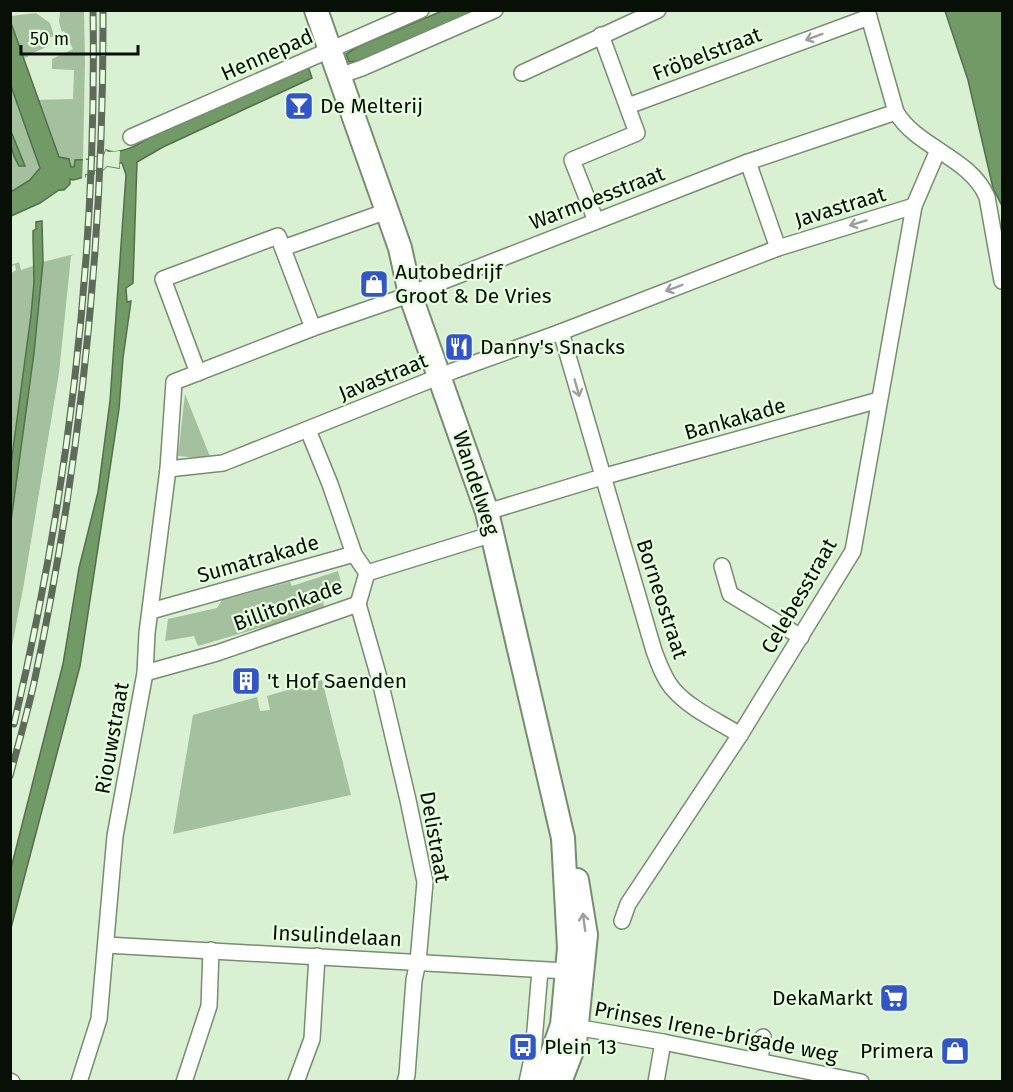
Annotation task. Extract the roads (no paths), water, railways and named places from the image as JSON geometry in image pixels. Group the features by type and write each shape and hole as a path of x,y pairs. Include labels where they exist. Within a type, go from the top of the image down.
{"main road":[{"name":"Wandelweg","path":"316,10 400,248 410,294 441,376 493,534 563,838 569,948 567,971 569,1027"},
{"path":"542,1082 569,1027 586,934 575,869 563,838"},
{"path":"560,1082 575,1043 569,1027"}],"street":[{"name":"Hennepad","path":"131,137 334,62 421,10"},
{"path":"334,62 362,68 495,10"},
{"path":"522,73 658,10"},
{"path":"868,14 896,112 902,122 912,132 964,169 983,187 987,197 1002,281"},
{"name":"Fröbelstraat","path":"628,106 868,14"},
{"path":"596,221 572,160 637,134 602,35"},
{"name":"Warmoesstraat","path":"172,399 174,382 313,328 410,294 748,162 896,112"},
{"name":"Celebesstraat","path":"622,921 628,904 740,735 853,551 914,206 938,150"},
{"name":"Javastraat","path":"748,162 778,248"},
{"name":"Javastraat","path":"168,469 223,463 441,376 778,248 914,206"},
{"path":"283,248 387,211"},
{"path":"198,373 163,279 278,236 313,328"},
{"path":"561,332 602,477"},
{"name":"Riouwstraat","path":"79,1082 99,1019 115,836 145,673 147,633 168,469 172,399"},
{"name":"Bankakade","path":"487,512 602,477 879,400"},
{"path":"308,430 330,484 354,554 367,573"},
{"name":"Borneostraat","path":"602,477 662,672 673,689 687,702 740,735"},
{"name":"Billitonkade","path":"145,673 217,653 358,604 367,573 493,534"},
{"name":"Sumatrakade","path":"151,612 354,554"},
{"path":"723,566 730,594 801,637"},
{"name":"Delistraat","path":"358,604 380,681 408,800 424,882 405,1082"},
{"name":"Insulindelaan","path":"105,945 567,971"},
{"path":"184,1082 209,1006 211,950"},
{"path":"296,1082 312,1040 317,956"},
{"path":"527,1082 533,1054 540,970"},
{"name":"Prinses Irene-brigade weg","path":"569,1027 663,1042 861,1082"},
{"path":"760,1061 764,1037"},
{"path":"656,1082 663,1042"}],"railway":[{"path":"14,724 50,548 76,370 90,190 93,10"},
{"path":"10,776 34,683 51,600 77,433 94,264 99,180 103,10"}],"place":[{"name":"De Melterij","path":"299,106"},
{"name":"Autobedrijf Groot & De Vries","path":"374,284"},
{"name":"Danny's Snacks","path":"459,347"},
{"name":"'t Hof Saenden","path":"246,681"},
{"name":"DekaMarkt","path":"894,998"},
{"name":"Plein 13","path":"523,1047"},
{"name":"Primera","path":"955,1051"}]}
